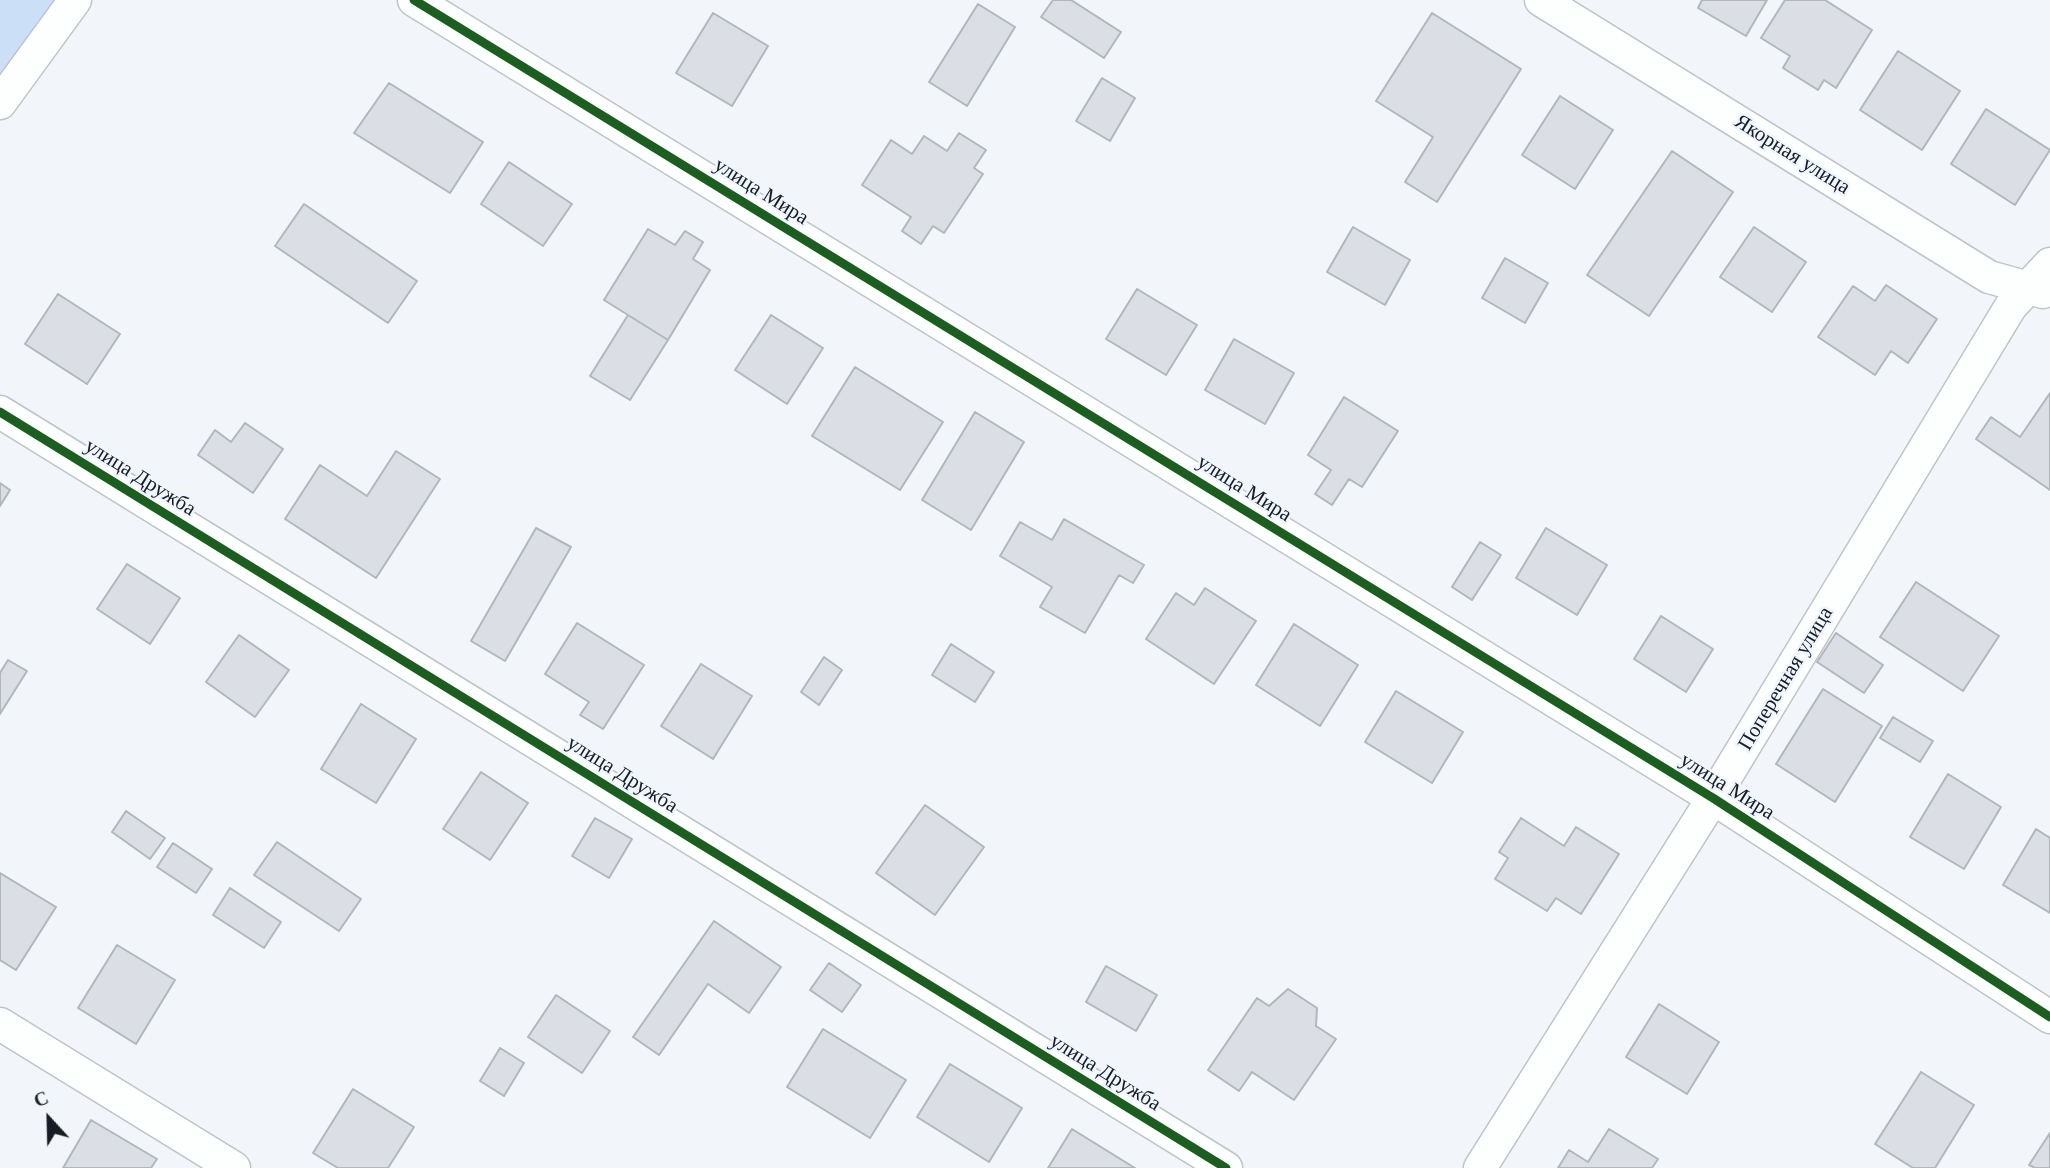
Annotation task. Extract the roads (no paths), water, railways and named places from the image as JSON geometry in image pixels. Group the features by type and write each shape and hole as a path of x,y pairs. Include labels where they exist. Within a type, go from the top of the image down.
{"street":[{"path":"0,103 75,0"},
{"name":"улица Мира","path":"414,0 1713,798 2050,1017"},
{"name":"Якорная улица","path":"1541,0 1989,277 2038,290"},
{"name":"Поперечная улица","path":"1480,1168 1713,798 2011,306 2038,290 2050,264"},
{"name":"улица Дружба","path":"0,412 1226,1168"},
{"path":"0,1024 233,1168"}]}
